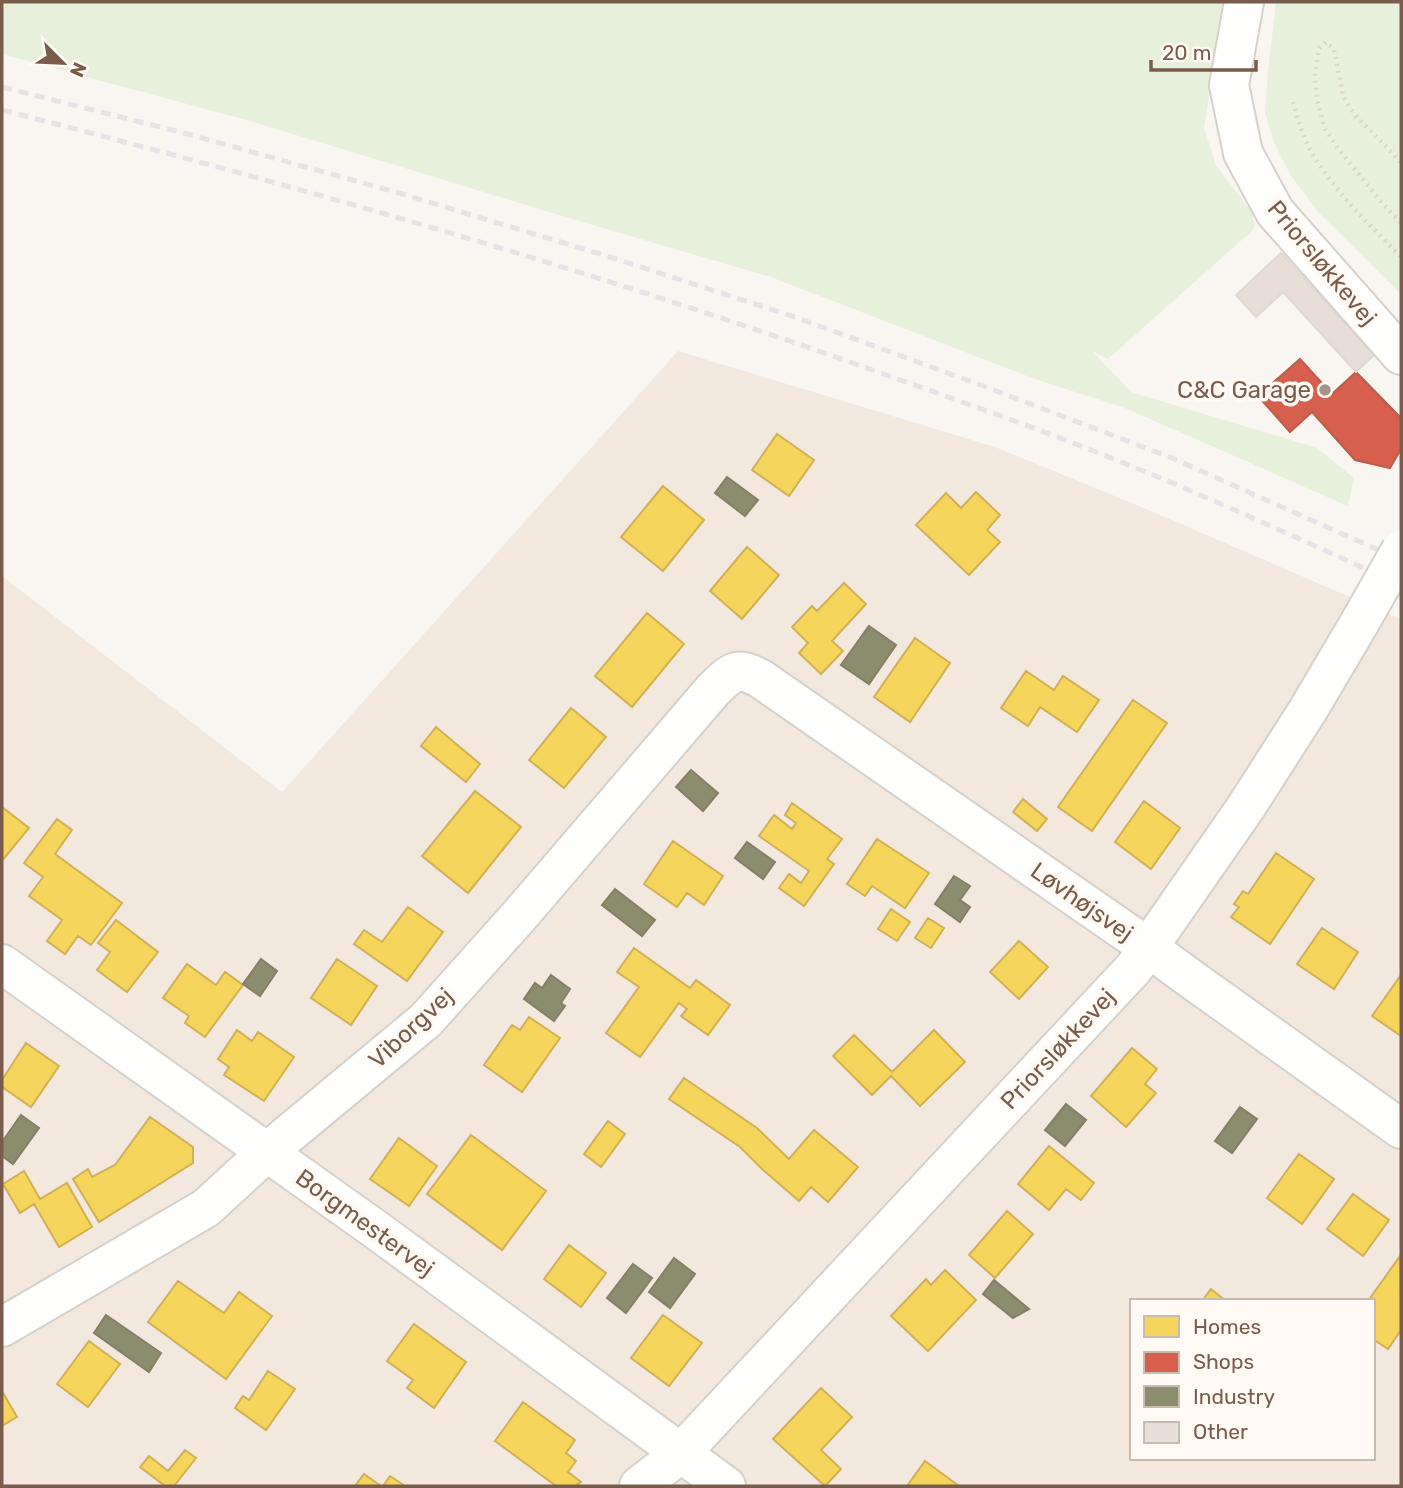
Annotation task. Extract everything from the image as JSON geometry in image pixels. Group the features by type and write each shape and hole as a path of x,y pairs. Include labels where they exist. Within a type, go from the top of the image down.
{"street":[{"name":"Priorsløkkevej","path":"1244,2 1229,85 1243,153 1275,212 1401,355"},
{"name":"Priorsløkkevej","path":"639,1486 680,1454 1134,968 1294,732 1401,550"},
{"name":"Viborgvej","path":"2,1327 206,1208 267,1152 426,1020 730,673 746,671 761,679"},
{"name":"Løvhøjsvej","path":"761,679 1149,948 1401,1129"},
{"name":"Borgmestervej","path":"2,964 375,1229 726,1486"}],"path":[{"path":"1401,162 1354,114 1343,96 1334,49 1326,42 1319,48 1315,75 1317,100 1325,129 1340,151 1401,223"},
{"path":"1293,102 1299,125 1312,153 1337,189 1401,257"}],"shaded area":[{"path":"678,351 995,447 1401,619 1401,1486 2,1486 2,576 282,792"}],"green space":[{"path":"2,2 1227,2 1218,37 1204,128 1216,165 1252,213 1255,224 1253,230 1108,359 1092,351 1131,392 1317,448 1354,478 1348,506 1125,408 1035,379 771,277 250,121 2,54"},
{"path":"1276,2 1401,2 1401,294 1317,211 1290,174 1275,145 1265,113"}],"building: Homes":[{"path":"777,434 814,460 789,496 752,470"},
{"path":"663,486 704,520 663,571 621,537"},
{"path":"976,492 1000,515 987,530 1000,542 969,575 916,525 946,493 961,508"},
{"path":"747,547 779,575 742,619 710,591"},
{"path":"844,583 866,604 832,641 843,651 821,674 799,653 808,643 792,627 812,606 817,611"},
{"path":"647,613 684,644 632,707 595,676"},
{"path":"915,638 950,663 910,722 874,697"},
{"path":"1026,671 1054,690 1063,676 1099,700 1077,732 1040,707 1028,726 1001,708"},
{"path":"1133,700 1167,723 1092,831 1058,807"},
{"path":"571,708 606,737 564,788 529,760"},
{"path":"436,727 480,764 466,782 421,746"},
{"path":"475,791 521,827 468,893 422,856"},
{"path":"1023,799 1047,819 1037,831 1013,812"},
{"path":"1144,801 1180,828 1151,869 1115,842"},
{"path":"792,803 842,839 827,859 834,864 804,906 779,888 789,874 801,883 809,871 759,836 774,815 792,829 796,823 785,815"},
{"path":"2,807 29,828 2,861"},
{"path":"57,819 72,830 55,854 122,903 91,945 78,936 65,954 47,941 62,920 29,896 43,877 24,863"},
{"path":"877,839 929,873 905,908 872,886 865,896 847,884"},
{"path":"673,841 723,876 704,905 687,893 677,907 644,884"},
{"path":"1276,853 1314,879 1270,944 1231,917 1239,907 1234,904 1243,891 1248,894"},
{"path":"408,907 443,932 407,981 354,944 364,930 382,942"},
{"path":"891,909 910,922 897,941 878,929"},
{"path":"928,918 944,928 931,948 915,938"},
{"path":"116,920 158,952 127,992 97,970 110,952 98,943"},
{"path":"1322,928 1358,952 1334,989 1297,964"},
{"path":"1019,941 1048,967 1019,999 990,972"},
{"path":"634,948 690,988 696,980 730,1005 708,1035 681,1016 687,1009 679,1003 640,1057 606,1033 639,987 617,972"},
{"path":"337,959 377,986 351,1025 311,998"},
{"path":"187,964 216,985 225,972 243,985 205,1037 185,1023 189,1016 163,998"},
{"path":"1401,975 1401,1036 1372,1016"},
{"path":"529,1017 560,1038 522,1092 484,1065 512,1025 520,1030"},
{"path":"237,1030 252,1041 258,1032 294,1057 264,1101 224,1075 229,1067 218,1059"},
{"path":"934,1030 965,1062 920,1106 891,1076 872,1095 833,1056 854,1035 892,1072"},
{"path":"26,1043 59,1066 31,1107 2,1087 2,1080"},
{"path":"1132,1048 1157,1069 1145,1084 1156,1093 1126,1127 1091,1096"},
{"path":"684,1078 757,1128 789,1159 814,1130 858,1167 828,1202 811,1187 799,1201 740,1147 669,1099"},
{"path":"150,1117 193,1147 193,1163 99,1222 73,1179 88,1169 92,1177 115,1165"},
{"path":"608,1121 625,1134 601,1167 584,1154"},
{"path":"471,1135 546,1191 502,1250 427,1194"},
{"path":"399,1138 437,1166 409,1206 370,1179"},
{"path":"1049,1146 1094,1183 1081,1200 1066,1189 1049,1210 1018,1184"},
{"path":"1299,1154 1334,1179 1302,1224 1267,1198"},
{"path":"24,1171 40,1199 67,1183 92,1227 59,1247 34,1204 20,1213 3,1184"},
{"path":"1353,1194 1389,1220 1363,1256 1327,1229"},
{"path":"1007,1211 1033,1234 995,1278 969,1255"},
{"path":"569,1245 606,1273 581,1307 544,1279"},
{"path":"1400,1256 1401,1330 1388,1349 1375,1340 1375,1299 1369,1299"},
{"path":"945,1270 976,1300 928,1351 891,1316 926,1279 931,1285"},
{"path":"178,1281 224,1313 239,1292 272,1316 226,1379 148,1322"},
{"path":"1211,1289 1224,1299 1204,1299"},
{"path":"663,1315 702,1343 669,1386 631,1358"},
{"path":"414,1324 466,1362 434,1408 407,1388 413,1380 387,1361"},
{"path":"89,1341 120,1364 88,1407 57,1384"},
{"path":"268,1371 295,1389 266,1430 235,1408 243,1396 249,1400"},
{"path":"821,1388 852,1417 821,1450 841,1469 825,1486 773,1439"},
{"path":"2,1391 17,1417 2,1426"},
{"path":"523,1402 575,1440 566,1453 576,1461 568,1472 581,1482 575,1486 556,1486 495,1441"},
{"path":"185,1450 196,1458 174,1486 165,1486 140,1467 149,1456 168,1471"},
{"path":"925,1461 959,1486 907,1486"},
{"path":"364,1474 381,1486 355,1486"},
{"path":"390,1476 405,1486 383,1486"}],"building: Shops":[{"path":"1300,359 1332,394 1356,372 1401,418 1401,449 1390,468 1355,460 1312,412 1290,432 1258,396"}],"building: Industry":[{"path":"727,477 758,500 745,516 715,493"},
{"path":"869,626 896,645 869,684 841,665"},
{"path":"691,770 718,793 703,811 676,787"},
{"path":"747,842 775,862 763,879 735,858"},
{"path":"954,876 970,886 960,900 970,907 960,922 935,904"},
{"path":"615,889 655,920 642,936 602,905"},
{"path":"261,959 277,971 260,996 243,984"},
{"path":"551,975 570,989 561,1003 565,1006 554,1021 524,999 535,983 542,988"},
{"path":"1066,1104 1086,1120 1065,1146 1045,1130"},
{"path":"1240,1107 1257,1119 1232,1153 1215,1141"},
{"path":"21,1115 39,1128 13,1164 2,1156 2,1142"},
{"path":"674,1258 695,1274 670,1308 649,1292"},
{"path":"633,1264 652,1278 626,1313 607,1298"},
{"path":"994,1280 1029,1309 1013,1318 983,1294"},
{"path":"106,1315 161,1353 149,1372 94,1333"}],"building: Other":[{"path":"1281,253 1374,355 1356,372 1283,292 1256,317 1236,295"}],"railway":[{"path":"2,87 184,133 399,193 792,316 1172,458 1401,560"},
{"path":"2,110 227,169 450,233 782,339 1130,465 1401,585"}],"place":[{"name":"C&C Garage","path":"1325,390"}]}
